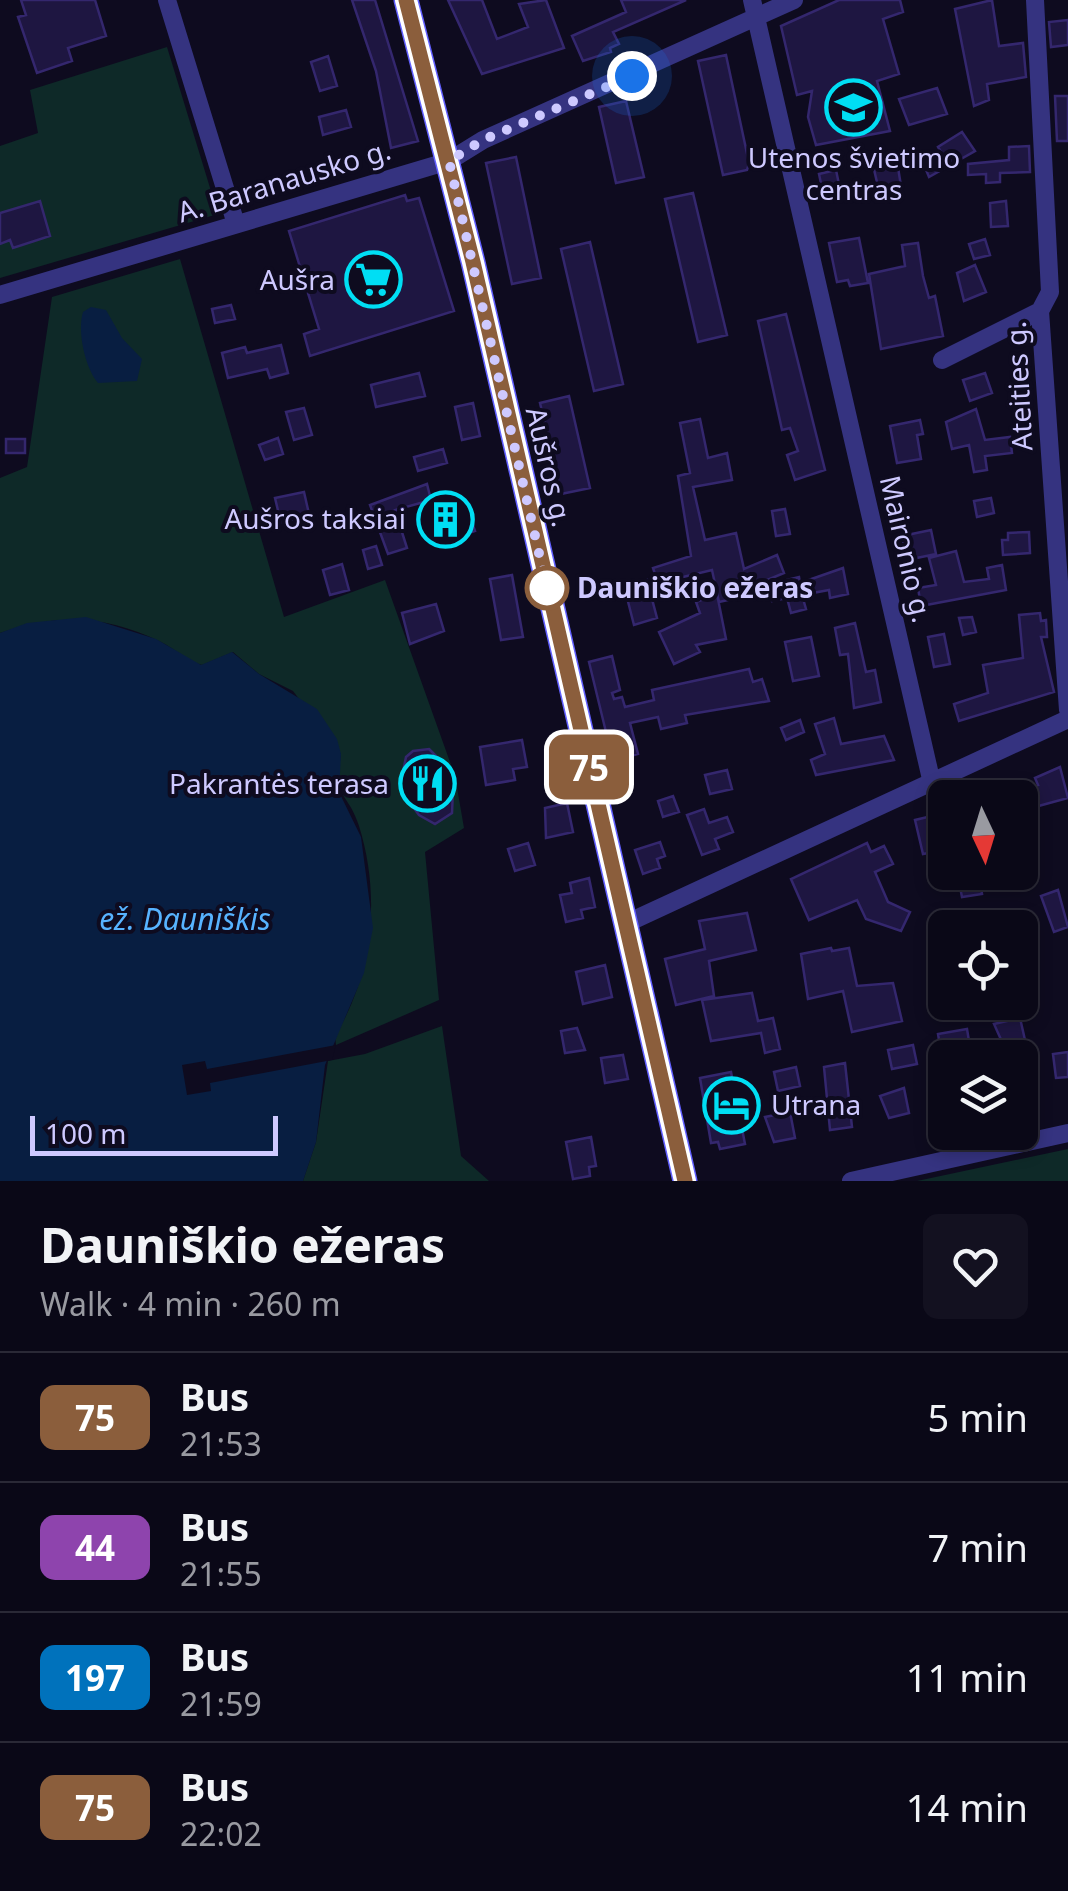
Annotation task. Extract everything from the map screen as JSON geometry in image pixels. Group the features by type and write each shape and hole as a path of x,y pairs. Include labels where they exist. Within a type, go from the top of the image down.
{"street":[{"path":"168,0 236,224"},
{"name":"Aušros g.","path":"406,0 449,161 685,1181"},
{"name":"A. Baranausko g.","path":"0,295 449,161 483,140 754,9 794,0"},
{"name":"Ateities g.","path":"1035,0 1050,292 1040,311 1068,710"},
{"name":"Maironio g.","path":"754,9 932,779"},
{"path":"942,360 1040,311"},
{"path":"625,924 1068,719"},
{"path":"851,1181 1068,1133"}],"green space":[{"path":"167,47 218,214 0,278 0,146 38,133 30,90"},
{"path":"180,259 284,617 385,580 455,776 464,828 425,852 439,1000 336,1045 335,1036 358,987 365,961 370,880 359,826 339,781 341,754 293,691 259,674 233,652 202,665 141,633 101,622 42,622 0,633 0,478 27,467 52,297"},
{"path":"442,1026 461,1156 489,1181 303,1181 316,1142 328,1061 365,1054"},
{"path":"1068,1149 1068,1181 917,1181"}],"water":[{"path":"91,307 106,310 122,338 142,359 137,381 98,383 93,376 81,329 83,312"},
{"name":"ež. Dauniškis","path":"86,617 156,639 201,665 232,652 259,674 317,709 337,739 341,754 339,792 361,837 373,928 364,973 325,1065 316,1142 303,1181 0,1181 0,633 27,623"}],"pier":[{"path":"336,1045 332,1060 210,1083 211,1091 187,1095 182,1065 205,1061 207,1069"}],"building":[{"path":"21,0 95,0 106,36 68,48 72,61 37,73 18,17 26,15"},
{"path":"352,0 375,0 418,141 391,148 376,71"},
{"path":"448,0 482,0 497,39 528,27 519,4 546,0 564,48 482,74"},
{"path":"621,0 686,0 613,32 619,44 610,48 611,52 583,61 572,36 626,12"},
{"path":"839,0 900,0 903,12 883,19 899,74 877,81 890,131 816,145 808,117 812,91 797,95 781,26"},
{"path":"992,0 999,46 1023,43 1026,77 987,84 989,100 974,106 955,9"},
{"path":"1068,20 1068,45 1051,47 1049,22"},
{"path":"726,55 749,163 747,170 723,175 698,61"},
{"path":"328,56 337,86 320,91 311,62"},
{"path":"937,88 947,114 909,125 899,99"},
{"path":"1055,96 1068,96 1068,141 1057,141"},
{"path":"626,101 644,177 616,183 599,107"},
{"path":"346,110 351,127 323,135 319,117"},
{"path":"962,132 975,151 929,177 922,160 941,152 938,147"},
{"path":"1029,146 1030,172 1000,173 1000,182 986,183 986,174 968,175 968,164 1009,160 1009,147"},
{"path":"896,155 901,186 880,195 872,161"},
{"path":"516,157 541,278 512,284 486,163"},
{"path":"836,170 841,194 824,198 819,174"},
{"path":"693,193 727,335 698,342 665,199"},
{"name":"Aušra","path":"405,195 407,201 419,198 454,311 310,356 304,334 319,329 289,231"},
{"path":"40,201 50,236 13,248 10,240 0,244 0,213"},
{"path":"1006,201 1008,226 991,227 990,203"},
{"path":"859,238 868,283 850,286 848,280 837,282 829,243"},
{"path":"985,239 990,255 974,259 969,244"},
{"path":"590,242 623,384 594,391 561,249"},
{"path":"918,243 923,276 929,298 935,296 943,336 881,349 869,274 905,266 902,245"},
{"path":"975,265 986,292 964,301 957,273"},
{"path":"231,305 235,319 215,323 212,309"},
{"path":"786,314 825,470 795,480 787,455 798,451 790,428 782,430 758,321"},
{"path":"281,345 288,373 270,378 267,369 228,378 222,353 245,347 247,353"},
{"path":"419,373 425,396 376,407 371,385"},
{"path":"985,373 992,393 970,401 963,380"},
{"path":"569,396 590,488 561,494 540,403"},
{"path":"473,403 480,436 462,440 455,407"},
{"path":"304,408 312,435 294,440 286,412"},
{"path":"976,409 985,440 1010,437 1012,453 985,456 987,470 974,472 969,445 952,449 946,422"},
{"path":"700,419 708,458 727,453 732,480 693,487 705,540 736,533 744,569 777,555 784,573 736,593 737,598 719,602 712,570 658,583 653,568 691,556 678,476 690,473 680,423"},
{"path":"920,420 923,434 917,435 921,459 897,463 890,426"},
{"path":"278,438 283,454 265,460 259,445"},
{"path":"6,439 25,439 25,453 6,453"},
{"path":"443,449 447,463 418,471 414,457"},
{"path":"427,484 431,500 395,510 407,548 388,554 370,505"},
{"path":"304,492 309,514 281,523 275,498"},
{"path":"991,498 994,513 977,517 974,501"},
{"name":"Aušros taksiai","path":"453,502 459,520 470,517 475,531 451,539 447,524 435,528 429,509"},
{"path":"785,509 790,534 776,536 772,511"},
{"path":"931,530 936,554 907,560 902,536"},
{"path":"1029,532 1030,553 1003,555 1002,540 1008,540 1008,533"},
{"path":"376,546 382,565 368,569 363,550"},
{"path":"956,551 964,582 989,579 987,568 1002,565 1006,590 921,606 918,588 936,585 929,558"},
{"path":"342,564 349,590 330,595 323,570"},
{"path":"843,568 848,594 830,598 829,590 802,595 806,609 791,613 787,598 772,601 770,591 785,587 783,581 799,577 800,583"},
{"path":"512,575 523,637 501,640 490,579"},
{"path":"647,580 657,618 634,625 624,586"},
{"path":"717,594 726,639 696,645 700,652 674,664 659,632 700,613 696,602"},
{"path":"436,604 444,631 410,644 402,613"},
{"path":"1040,613 1041,621 1046,620 1047,637 1041,637 1054,692 959,721 954,704 988,693 983,665 1023,658 1019,615"},
{"path":"972,617 976,632 963,635 959,618"},
{"path":"855,623 866,672 875,670 881,702 854,708 848,654 840,655 835,628"},
{"path":"944,634 950,664 934,667 928,637"},
{"path":"811,637 819,676 793,681 785,642"},
{"path":"612,656 620,690 612,693 614,699 622,697 625,707 654,700 652,690 749,669 753,682 762,679 769,701 685,715 687,723 661,729 658,717 630,723 638,754 613,761 589,662"},
{"path":"834,718 841,744 884,736 894,760 816,775 811,760 825,754 815,724"},
{"path":"800,720 804,732 786,740 781,728"},
{"path":"522,740 527,767 513,769 515,780 486,785 480,747"},
{"name":"Pakrantės terasa","path":"429,749 446,766 453,790 452,813 435,824 419,815 408,800 402,776 406,757 413,751"},
{"path":"1060,767 1068,798 1038,806 1035,778"},
{"path":"727,770 732,789 710,794 705,775"},
{"path":"673,796 679,812 663,817 658,801"},
{"path":"567,803 573,832 546,838 545,808"},
{"path":"704,809 709,823 727,817 733,832 715,839 719,849 702,855 687,815"},
{"path":"928,817 928,853 923,854 915,820"},
{"path":"660,842 665,856 657,859 660,868 643,874 635,850"},
{"path":"528,843 535,865 515,871 508,849"},
{"path":"867,843 871,852 884,846 893,864 875,872 888,902 910,912 901,931 866,919 857,900 809,920 791,879"},
{"path":"589,878 595,907 581,910 583,918 566,922 560,895 572,893 570,883"},
{"path":"961,890 981,890 982,894 962,897"},
{"path":"1058,890 1068,927 1054,932 1041,896"},
{"path":"747,913 756,950 709,961 714,996 676,1005 665,959 705,949 699,921"},
{"path":"849,948 857,986 893,983 902,1021 852,1032 843,991 808,999 801,954"},
{"path":"605,965 612,997 583,1004 576,972"},
{"path":"752,993 758,1021 773,1018 780,1049 765,1053 761,1033 711,1041 702,1000"},
{"path":"1020,1020 1025,1040 1001,1040 994,1024"},
{"path":"577,1028 585,1050 565,1053 561,1031"},
{"path":"967,1029 969,1040 939,1040 938,1034"},
{"path":"913,1045 917,1064 892,1069 888,1050"},
{"path":"1068,1052 1068,1077 1056,1078 1053,1054"},
{"path":"623,1055 628,1079 605,1083 601,1058"},
{"path":"845,1063 852,1127 830,1130 824,1067"},
{"path":"796,1067 800,1086 778,1091 774,1072"},
{"path":"731,1072 745,1144 720,1149 718,1142 711,1143 700,1078"},
{"path":"904,1088 909,1113 889,1118 880,1096"},
{"path":"790,1112 795,1138 774,1142 765,1117"},
{"path":"591,1137 596,1166 589,1167 590,1176 573,1179 566,1142"}],"bus line":[{"name":"75","path":"406,0 424,58 473,262 685,1181"}],"place":[{"name":"Utenos švietimo centras","path":"854,107"},
{"name":"Aušra","path":"374,280"},
{"name":"Aušros taksiai","path":"445,519"},
{"name":"Dauniškio ežeras","path":"547,588"},
{"name":"Pakrantės terasa","path":"428,784"},
{"name":"Utrana","path":"732,1105"}],"route":[{"path":"547,588 548,591 449,161 483,140 632,76"}]}
